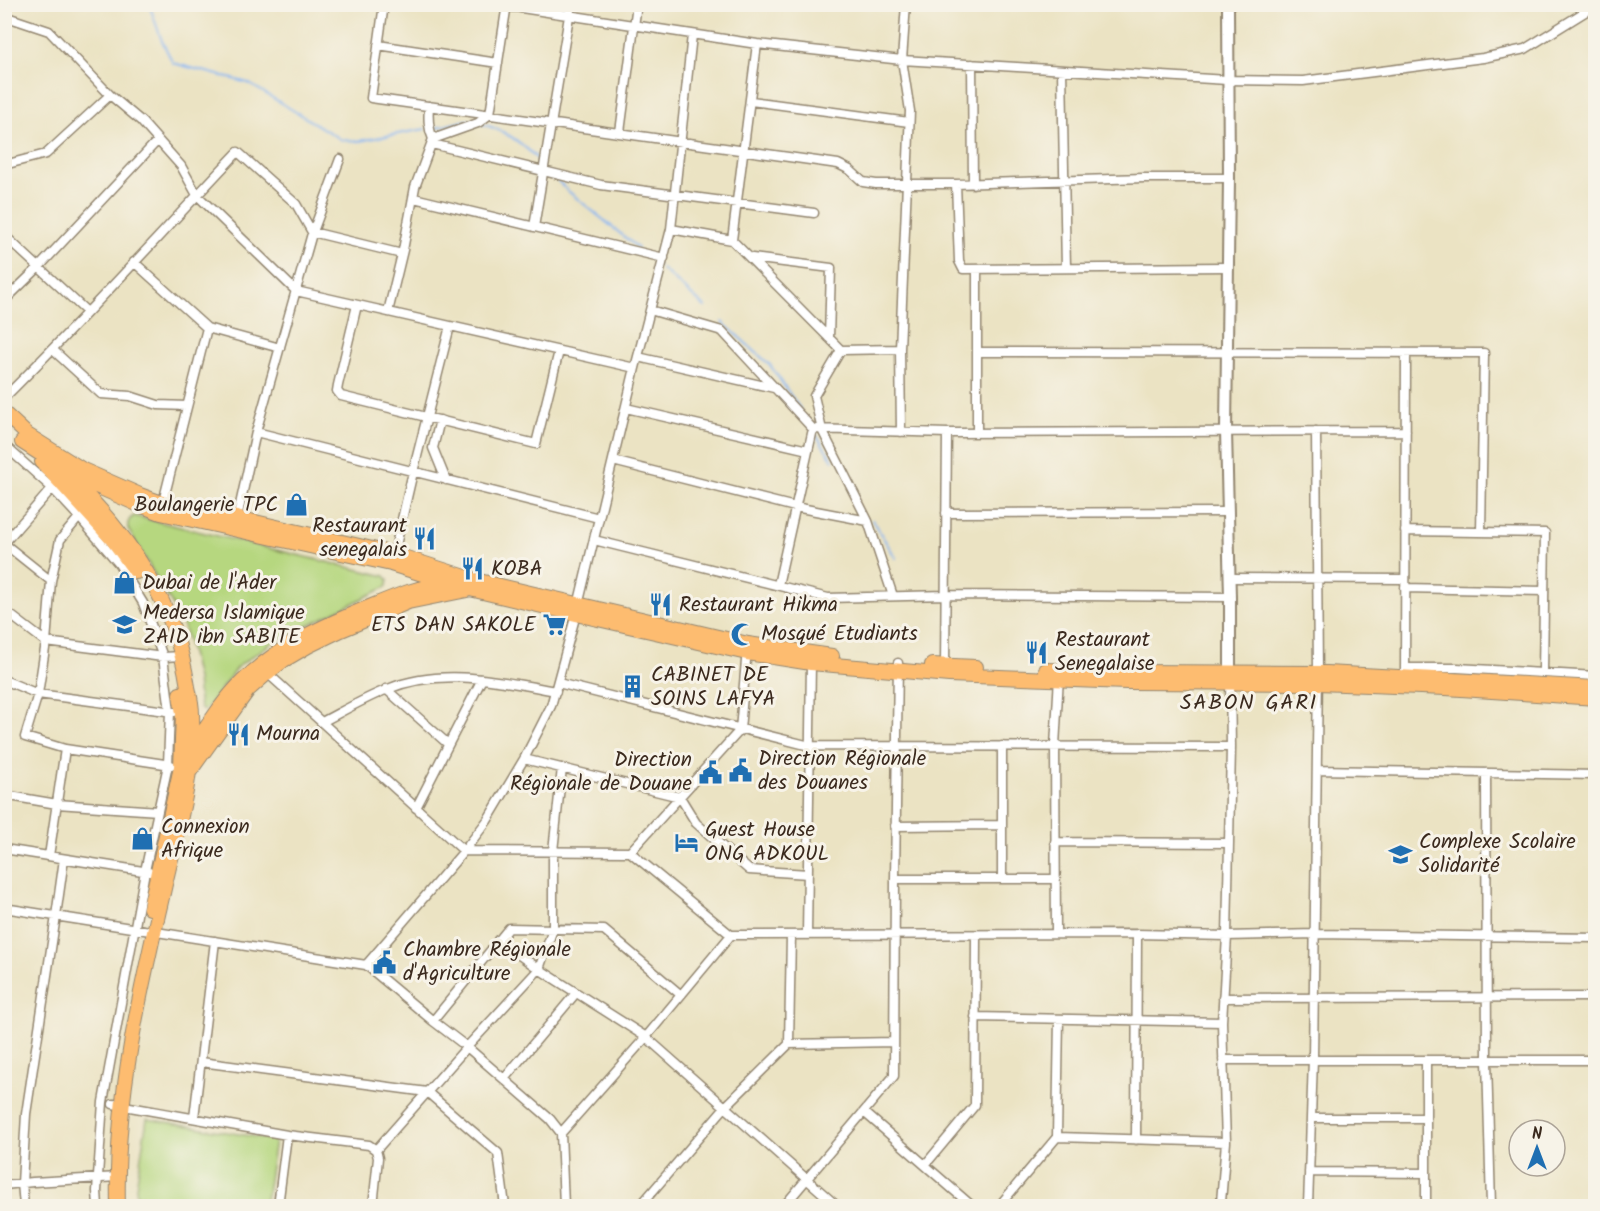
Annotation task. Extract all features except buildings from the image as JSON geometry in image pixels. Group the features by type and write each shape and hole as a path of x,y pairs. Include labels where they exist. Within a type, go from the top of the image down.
{"main road":[{"path":"4,413 82,513 113,540 131,563 154,602 177,671 182,713 191,752"},
{"path":"4,425 83,470 140,495 161,508"},
{"path":"56,478 76,477 137,504 236,524 397,562 473,585 811,663 1059,675 1318,678 1596,688"},
{"path":"56,478 93,501 139,558 162,599 177,637 173,656"},
{"path":"397,562 453,584"},
{"path":"397,562 409,577 413,595"},
{"path":"179,768 240,683 263,669 303,637 336,620 413,595 491,583 577,610"},
{"path":"413,595 431,586 473,585"},
{"path":"747,649 812,653 898,667 945,666 973,671"},
{"path":"179,768 248,690 263,669"},
{"path":"1318,678 1405,672 1447,684 1596,698"},
{"path":"109,1206 108,1178 118,1105 125,1026 179,768 182,713"},
{"path":"108,1178 118,1206"}],"street":[{"path":"384,4 371,98 838,164 850,170 863,182 876,184 1229,178"},
{"path":"495,4 757,44 902,60 1227,80 1303,81 1483,58 1525,49 1596,5"},
{"path":"534,227 571,4"},
{"path":"620,132 637,4"},
{"path":"901,432 900,349 910,111 902,60 906,4"},
{"path":"1219,1205 1226,1142 1222,1022 1227,936 1231,747 1226,431 1229,178 1228,4"},
{"path":"433,141 478,123 490,114 507,5"},
{"path":"4,16 49,31 110,95 141,121 181,166 197,195 296,291 635,368"},
{"path":"366,965 487,821 524,759 551,706 671,229 692,34"},
{"path":"732,240 757,44"},
{"path":"378,45 498,63"},
{"path":"972,64 973,184"},
{"path":"1062,70 1066,268"},
{"path":"4,165 46,154 110,95"},
{"path":"750,101 909,122"},
{"path":"388,312 415,187 433,141 428,121 429,106"},
{"path":"4,301 158,140"},
{"path":"433,141 601,185 814,213"},
{"path":"4,398 53,350 238,152 296,204 312,232 402,254"},
{"path":"236,524 256,432 312,232 340,159"},
{"path":"956,184 959,261 963,269 1227,267"},
{"path":"414,198 664,258"},
{"path":"671,229 732,240 841,350 900,349"},
{"path":"4,235 87,312"},
{"path":"751,258 831,268 829,338"},
{"path":"134,262 207,328 280,348"},
{"path":"977,269 977,432"},
{"path":"357,305 337,391 341,396 536,444 559,351"},
{"path":"650,310 722,331 774,388 817,430 868,521 893,596"},
{"path":"397,562 413,472 450,326"},
{"path":"161,508 207,328"},
{"path":"53,350 101,394 130,396 158,405 187,406"},
{"path":"778,585 808,450 817,430 814,396 841,350"},
{"path":"977,352 1484,353 1481,532"},
{"path":"1406,353 1405,672 1457,668 1596,676"},
{"path":"638,357 774,388"},
{"path":"626,408 808,450"},
{"path":"440,420 433,448 446,480"},
{"path":"817,430 947,433 1406,431"},
{"path":"1308,1206 1313,1059 1318,678 1316,431"},
{"path":"256,432 599,518"},
{"path":"945,666 947,433"},
{"path":"4,445 56,478 5,542 51,581"},
{"path":"420,445 433,448"},
{"path":"613,461 795,507 868,521"},
{"path":"946,513 1228,512"},
{"path":"4,849 156,873 158,811 179,768 65,749 25,737 38,694 46,642 51,581 60,540 82,513"},
{"path":"1405,531 1545,533 1543,673"},
{"path":"594,540 828,598 946,595 1230,597"},
{"path":"1230,578 1317,579 1544,591"},
{"path":"4,610 46,642 173,656"},
{"path":"630,852 740,730 747,649"},
{"path":"807,935 811,663"},
{"path":"784,1206 894,1076 898,667"},
{"path":"263,669 464,851 630,852 731,935 1137,934 1227,936 1315,934 1596,938"},
{"path":"1056,934 1055,746 1059,675"},
{"path":"322,722 401,684 439,677 557,687 810,746 1231,747"},
{"path":"416,808 482,679"},
{"path":"4,680 38,694 182,713"},
{"path":"386,690 448,744"},
{"path":"1002,746 1002,879"},
{"path":"49,856 65,749"},
{"path":"524,759 680,797 696,823 749,870 808,874"},
{"path":"376,1150 539,969 553,928 553,851 562,768"},
{"path":"1317,770 1596,775"},
{"path":"1486,773 1487,1060 1491,1206"},
{"path":"4,795 57,804 158,811"},
{"path":"895,826 1002,825"},
{"path":"1055,842 1229,843"},
{"path":"24,1206 22,1183 26,1114 64,859"},
{"path":"895,879 1055,879"},
{"path":"4,908 366,965 467,1047 550,1119 561,1133 564,1206"},
{"path":"433,1021 508,928 604,930 681,995"},
{"path":"98,1206 108,1178 103,1102 145,930"},
{"path":"925,1165 975,1105 976,934"},
{"path":"1136,1140 1137,934"},
{"path":"561,1133 646,1037 731,935"},
{"path":"789,1044 791,935"},
{"path":"498,940 646,1037 837,1206"},
{"path":"194,1118 215,941"},
{"path":"504,1079 576,993"},
{"path":"1223,998 1596,997"},
{"path":"975,1017 1222,1022"},
{"path":"999,1206 1057,1137 1059,1019"},
{"path":"639,1206 725,1107 789,1044 894,1042"},
{"path":"1223,1060 1596,1060"},
{"path":"1426,1060 1426,1206"},
{"path":"201,1062 427,1092 498,1153 505,1206"},
{"path":"118,1105 287,1135 369,1145 376,1150 378,1158 373,1206"},
{"path":"864,1112 972,1206"},
{"path":"1311,1118 1426,1118"},
{"path":"278,1206 287,1135"},
{"path":"1057,1137 1226,1142"},
{"path":"1309,1172 1426,1173"},
{"path":"4,1185 108,1178"}],"green space":[{"path":"134,516 385,576 388,580 387,586 273,642 237,667 204,711 200,708 197,679 182,621 128,529 129,521"},
{"path":"147,1119 275,1140 265,1206 138,1206 136,1187"}],"waterway":[{"path":"149,4 162,41 173,63 248,83 342,140 359,141 425,129"},
{"path":"435,128 468,120 473,122"},
{"path":"482,124 514,139 541,163"},
{"path":"555,178 638,248"},
{"path":"649,257 658,265"},
{"path":"662,269 705,307"},
{"path":"722,322 770,365 800,409"},
{"path":"814,432 833,460"},
{"path":"872,520 896,558"}],"place":[{"name":"Boulangerie TPC","path":"296,505"},
{"name":"Restaurant senegalais","path":"425,538"},
{"name":"KOBA","path":"473,569"},
{"name":"Dubai de l'Ader","path":"124,583"},
{"name":"Restaurant Hikma","path":"661,605"},
{"name":"Medersa Islamique ZAID ibn SABITE","path":"125,625"},
{"name":"ETS DAN SAKOLE","path":"554,625"},
{"name":"Mosqué Etudiants","path":"743,634"},
{"name":"Restaurant Senegalaise","path":"1037,652"},
{"name":"CABINET DE SOINS LAFYA","path":"633,687"},
{"name":"Mourna","path":"238,734"},
{"name":"Direction Régionale des Douanes","path":"740,771"},
{"name":"Direction Régionale de Douane","path":"710,772"},
{"name":"Connexion Afrique","path":"143,839"},
{"name":"Guest House ONG ADKOUL","path":"687,842"},
{"name":"Complexe Scolaire Solidarité","path":"1401,854"},
{"name":"Chambre Régionale d'Agriculture","path":"385,962"}],"district":[{"name":"SABON GARI","path":"1249,703"}]}
